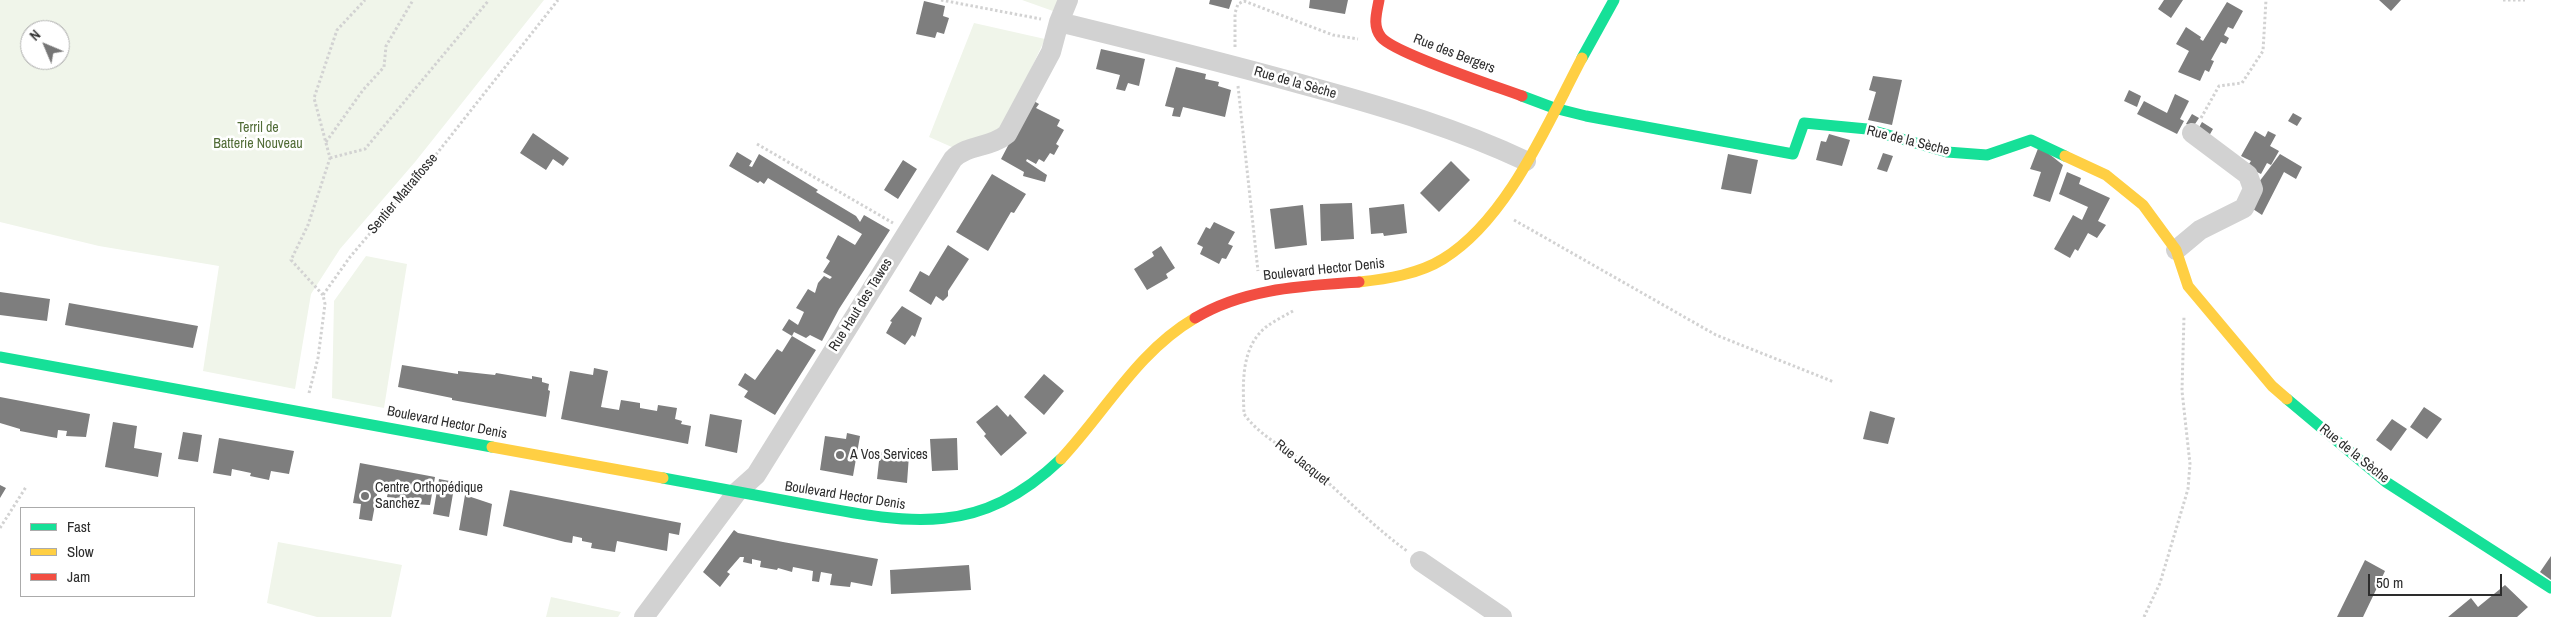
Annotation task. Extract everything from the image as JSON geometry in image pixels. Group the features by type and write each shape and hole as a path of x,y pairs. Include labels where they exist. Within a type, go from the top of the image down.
{"street":[{"name":"Rue Haut des Tawes","path":"644,617 736,492 756,475 953,159 960,152 999,141 1008,134 1051,52 1059,22 1068,0"},
{"path":"1379,0 1375,24 1381,38"},
{"name":"Boulevard Hector Denis","path":"0,357 901,521 936,521 984,510 1025,490 1063,458 1132,371 1164,340 1199,315 1223,303 1260,290 1285,286 1364,283 1407,275 1447,258 1469,242 1497,211 1614,0"},
{"name":"Rue de la Sèche","path":"1059,22 1235,66 1452,129 1526,161"},
{"name":"Rue des Bergers","path":"1381,38 1411,55 1554,108"},
{"name":"Rue de la Sèche","path":"1554,108 1793,154 1804,123 1867,129 1947,152 1987,155 2031,140 2106,175 2143,205 2176,250 2188,286 2279,393 2386,482 2551,588"},
{"path":"2176,250 2200,230 2244,208 2253,189 2248,176 2192,133"},
{"path":"1420,561 1502,617"}],"path":[{"path":"304,412 318,358 325,304 323,295 291,260 308,225 330,158 314,98 337,30 365,0"},
{"path":"326,143 364,90 384,67 386,46 413,0"},
{"path":"330,158 365,150 489,0"},
{"name":"Sentier Matraîfosse","path":"323,295 350,257 427,166 558,0"},
{"path":"941,0 1059,22"},
{"path":"2192,133 2219,86 2242,83 2263,51 2266,0"},
{"path":"2503,0 2525,0"},
{"path":"1260,290 1235,66 1235,13 1238,4 1244,1 1333,35 1365,40 1381,38"},
{"path":"757,144 906,232"},
{"path":"1497,211 1716,335 1834,382"},
{"path":"2144,617 2160,583 2188,488 2190,464 2182,392 2183,323 2188,286"},
{"name":"Rue Jacquet","path":"1297,308 1265,328 1252,343 1246,358 1243,382 1244,414 1264,435 1314,470 1378,529 1420,561"},
{"path":"0,528 26,487"}],"green space":[{"name":"Terril de Batterie Nouveau","path":"0,0 544,0 415,162 340,249 311,294 295,389 203,371 219,266 99,246 0,222"},
{"path":"1022,0 1058,0 1053,11"},
{"path":"974,23 1045,39 1002,131 954,148 929,137"},
{"path":"366,256 407,264 384,408 332,398 334,301"},
{"path":"278,542 402,565 391,617 317,617 267,603"},
{"path":"551,597 621,612 618,617 546,617"}],"building":[{"path":"1210,0 1232,0 1229,9 1209,4"},
{"path":"1310,0 1348,0 1345,14 1309,8"},
{"path":"2164,0 2183,0 2171,18 2158,9"},
{"path":"2379,0 2401,0 2391,11"},
{"path":"924,1 945,6 943,16 949,18 944,34 937,32 935,38 916,34"},
{"path":"2227,2 2243,11 2233,29 2228,27 2224,35 2229,38 2226,44 2221,42 2211,60 2214,61 2209,72 2205,70 2200,81 2178,72 2189,51 2176,44 2186,27 2201,37 2200,39 2203,41"},
{"path":"1101,49 1145,59 1139,86 1128,83 1125,91 1116,89 1120,75 1096,69"},
{"path":"1176,67 1206,74 1205,79 1219,82 1218,86 1231,90 1225,117 1183,107 1180,117 1172,116 1174,108 1165,106"},
{"path":"1873,76 1902,80 1892,125 1868,120 1876,92 1869,90"},
{"path":"2129,90 2141,96 2137,107 2124,101"},
{"path":"2175,94 2189,101 2180,119 2184,121 2177,134 2137,114 2144,101 2167,113"},
{"path":"1032,100 1039,104 1036,108 1060,120 1057,126 1064,130 1056,144 1059,146 1054,155 1050,153 1044,162 1039,159 1036,164 1027,159 1026,161 1047,175 1045,182 1023,176 1024,172 1001,159"},
{"path":"2293,113 2302,118 2297,126 2288,121"},
{"path":"2192,114 2199,118 2193,127 2186,124"},
{"path":"2202,122 2213,129 2206,141 2196,133"},
{"path":"2255,131 2265,137 2268,131 2276,135 2270,146 2279,151 2271,165 2267,163 2261,174 2247,167 2251,161 2241,156"},
{"path":"533,133 569,158 563,166 553,159 546,170 520,153"},
{"path":"1829,134 1850,140 1842,166 1816,160 1821,141 1826,142"},
{"path":"2039,146 2063,165 2050,202 2033,196 2041,172 2030,169"},
{"path":"737,152 752,161 749,166 752,167 759,154 818,190 816,192 856,216 860,222 864,215 890,230 839,309 822,341 810,335 806,338 794,332 792,336 782,330 789,319 798,325 804,312 796,308 808,289 815,293 818,283 824,276 830,279 832,277 823,272 830,261 826,258 838,235 855,245 862,234 768,178 764,184 760,181 758,183 729,166"},
{"path":"1883,153 1893,156 1887,172 1877,169"},
{"path":"1728,154 1758,160 1751,194 1721,189"},
{"path":"2280,154 2302,167 2296,179 2284,172 2262,215 2250,207 2259,182"},
{"path":"903,160 917,169 898,199 884,190"},
{"path":"1451,161 1470,180 1439,212 1420,193"},
{"path":"2067,172 2081,178 2079,184 2110,198 2098,221 2106,225 2097,238 2088,233 2078,251 2075,249 2070,258 2054,249 2073,215 2082,220 2088,207 2059,194"},
{"path":"992,174 1026,194 1014,213 1011,212 988,251 956,232"},
{"path":"1352,203 1354,239 1321,241 1320,204"},
{"path":"1404,204 1407,233 1384,236 1383,233 1371,234 1369,208"},
{"path":"1303,205 1307,245 1275,249 1270,209"},
{"path":"1214,222 1235,232 1228,244 1233,246 1226,259 1222,258 1219,264 1200,254 1203,247 1197,244 1206,227 1210,229"},
{"path":"948,245 969,259 948,291 948,296 943,301 936,296 931,305 909,291 920,271 929,276"},
{"path":"1161,246 1175,268 1166,274 1168,278 1147,290 1134,269 1154,256 1152,252"},
{"path":"0,292 50,299 47,321 0,315"},
{"path":"69,303 198,326 193,348 65,325"},
{"path":"902,306 922,318 915,337 912,335 905,345 886,333 892,322 890,321"},
{"path":"792,336 816,350 775,415 744,397 748,391 738,385 745,373 755,380 777,349 782,352"},
{"path":"402,365 458,374 458,371 495,375 496,373 532,379 532,376 542,378 542,382 549,384 548,390 550,391 546,417 452,400 452,398 398,387"},
{"path":"594,368 608,371 601,407 619,410 621,400 640,403 640,408 657,411 658,405 677,408 675,419 682,421 681,424 691,426 688,444 561,419 570,371 593,375"},
{"path":"1044,374 1064,391 1044,415 1024,397"},
{"path":"0,397 90,414 86,437 66,436 67,431 58,430 57,438 20,431 20,429 0,423"},
{"path":"997,405 1008,417 1010,414 1027,433 1001,456 984,436 986,434 976,422"},
{"path":"2424,407 2442,419 2427,439 2410,427"},
{"path":"1870,411 1895,418 1888,444 1863,439"},
{"path":"710,414 742,420 737,453 705,446"},
{"path":"2392,419 2407,429 2391,451 2376,440"},
{"path":"113,422 137,426 134,448 162,453 158,477 105,467"},
{"path":"183,432 202,435 198,462 178,459"},
{"name":"A Vos Services","path":"847,433 860,436 853,476 820,470 825,436 846,439"},
{"path":"219,438 294,451 289,474 271,471 269,480 250,476 251,473 232,469 231,476 213,473"},
{"path":"957,438 958,470 932,471 930,439"},
{"path":"880,452 909,455 907,483 877,479"},
{"path":"360,463 435,477 430,505 413,504 414,502 387,497 388,491 378,489 372,521 359,519 361,504 353,503"},
{"path":"439,479 455,482 449,517 433,514"},
{"path":"0,485 6,488 0,498"},
{"path":"510,490 681,523 679,535 669,533 667,551 617,541 615,552 591,548 592,543 582,541 582,538 573,536 572,543 565,542 503,526"},
{"path":"465,495 492,504 487,536 459,530"},
{"path":"734,530 738,533 878,559 872,586 851,582 850,587 830,585 832,574 821,572 819,582 812,581 813,571 793,567 792,572 778,568 777,570 760,567 761,561 752,559 752,564 743,562 744,557 740,557 727,572 730,574 720,587 703,572"},
{"path":"2551,556 2551,580 2540,572"},
{"path":"2365,560 2385,571 2363,617 2337,617"},
{"path":"969,565 971,590 891,594 890,570"},
{"path":"2505,585 2528,607 2517,617 2448,617 2471,598 2478,607"}],"traffic: fast":[{"path":"1582,58 1614,0"},
{"path":"1522,96 1554,108 1586,116 1793,154 1804,123 1867,129 1947,152 1987,155 2031,140 2065,156"},
{"path":"0,357 492,447"},
{"path":"2287,399 2386,482 2551,588"},
{"path":"663,478 880,517 943,518 972,513 1002,502 1031,484 1061,459"}],"traffic: slow":[{"path":"1359,282 1392,277 1424,268 1443,259 1466,242 1487,220 1524,168 1582,58"},
{"path":"2065,156 2106,175 2143,205 2176,250 2188,286 2272,386 2287,399"},
{"path":"1061,459 1139,365 1174,332 1195,318"},
{"path":"492,447 663,478"}],"traffic: jam":[{"path":"1379,0 1376,19 1378,33 1390,44 1470,78 1522,96"},
{"path":"1195,318 1214,308 1254,294 1296,287 1359,282"}],"place":[{"name":"A Vos Services","path":"840,455"},
{"name":"Centre Orthopédique Sanchez","path":"365,496"}]}
